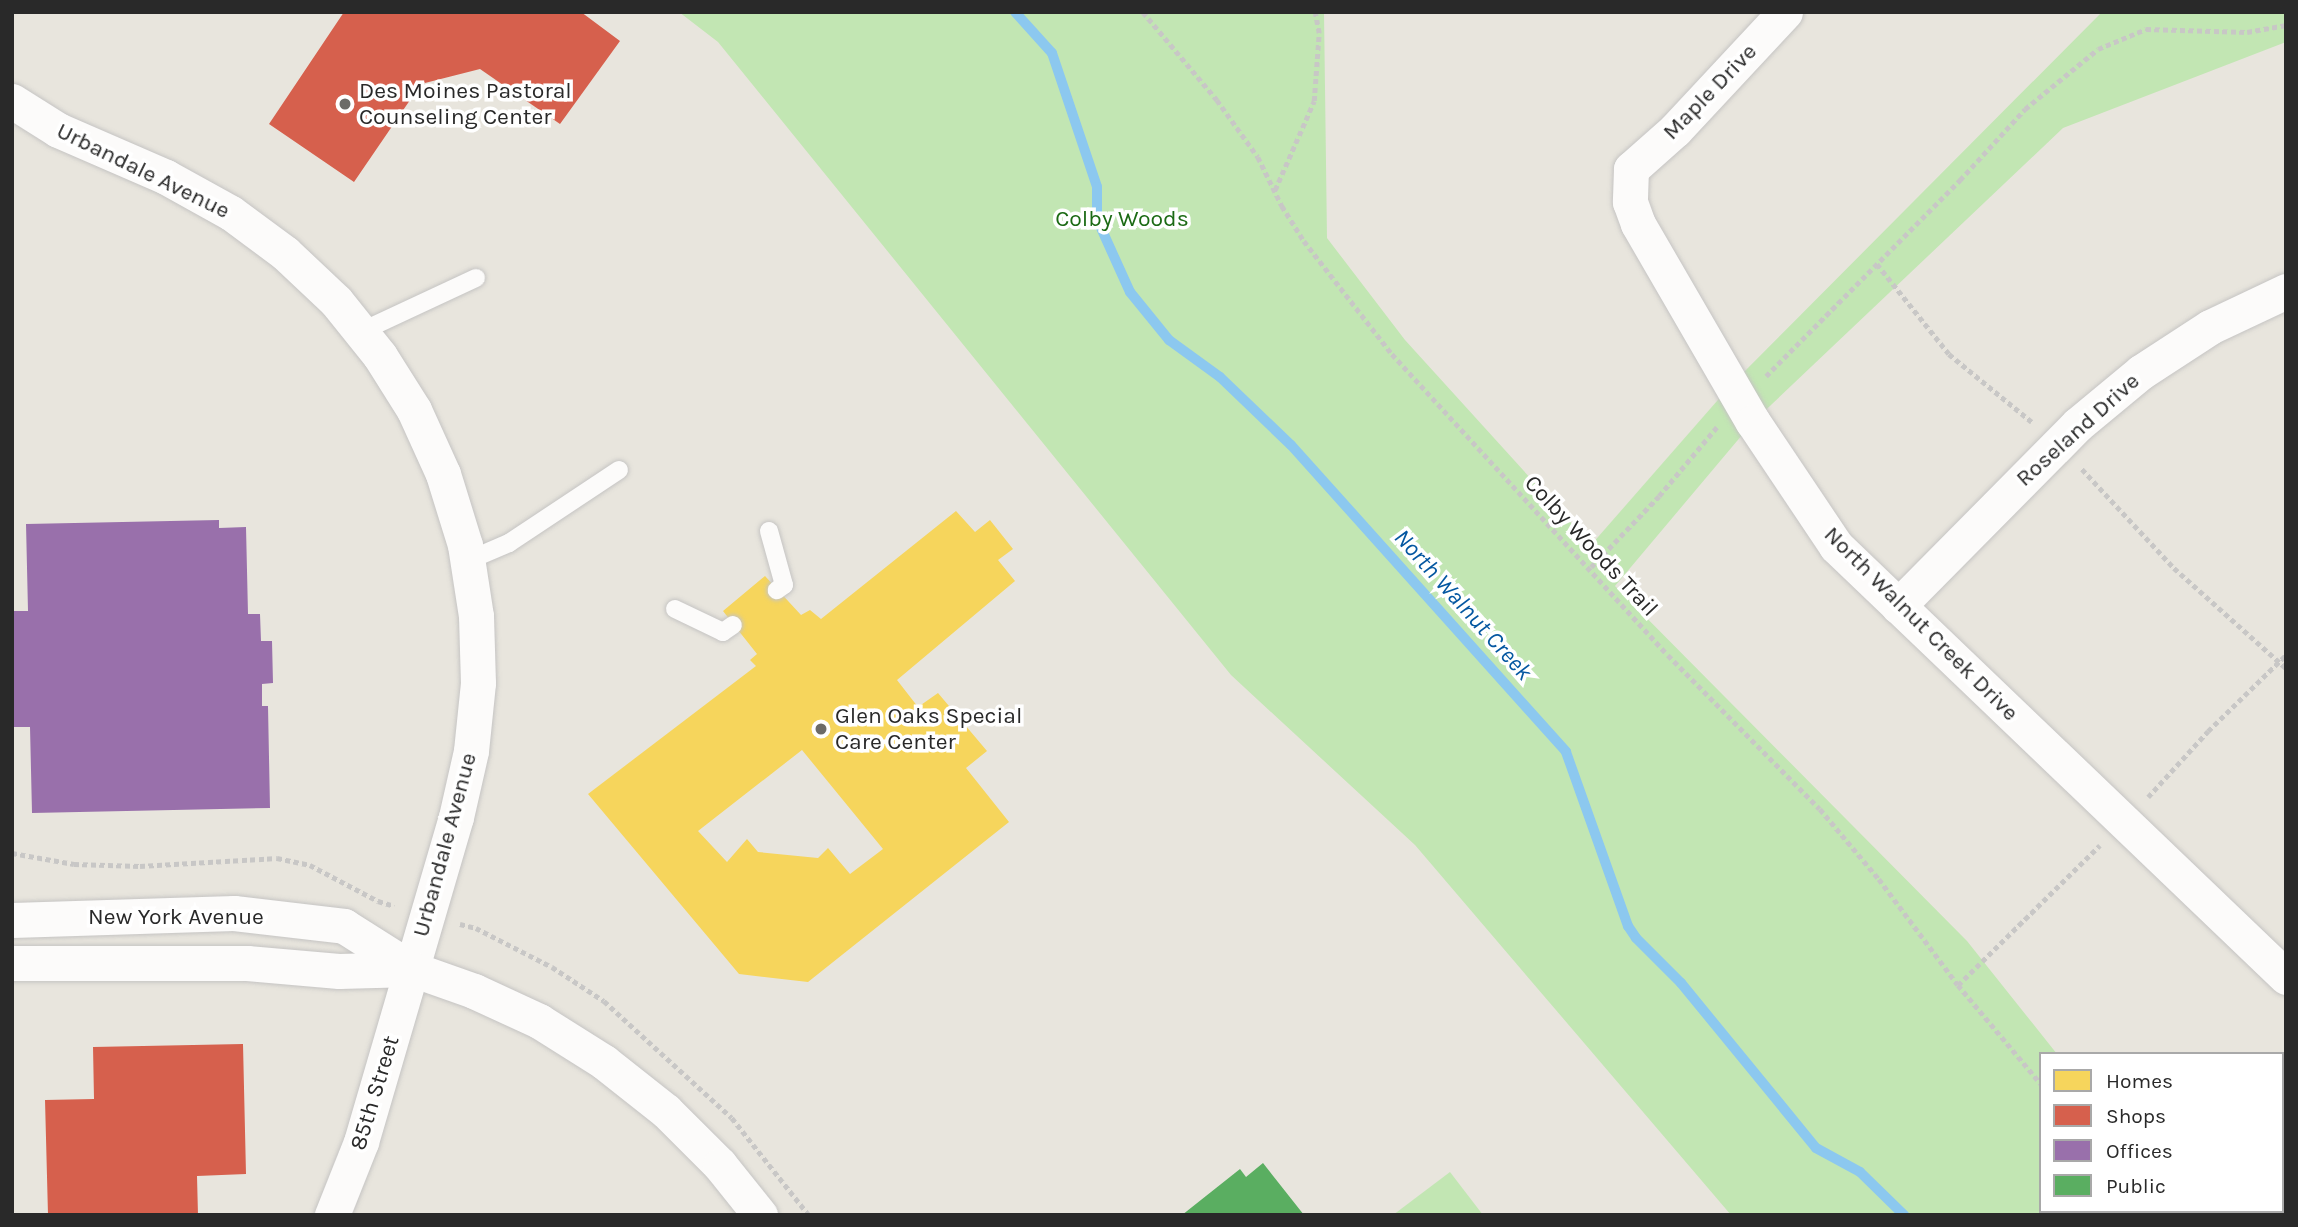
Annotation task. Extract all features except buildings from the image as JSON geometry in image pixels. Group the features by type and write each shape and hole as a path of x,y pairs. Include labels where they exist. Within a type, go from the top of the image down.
{"street":[{"name":"Maple Drive","path":"1631,169 1675,130 1785,12"},
{"name":"Urbandale Avenue","path":"12,101 58,130 166,177 231,213 285,253 336,301 380,356 414,410 443,474 467,561 477,643 478,683 471,751 456,817 412,969"},
{"name":"North Walnut Creek Drive","path":"1631,169 1630,202 1638,224 1742,403 1800,496 1836,546 2286,977"},
{"name":"Roseland Drive","path":"1898,606 2077,425 2141,372 2210,327 2286,291"},
{"name":"New York Avenue","path":"12,920 234,913 344,926 412,969 474,990 539,1021 604,1062 666,1111 720,1165 760,1215"},
{"name":"New York Avenue","path":"12,963 247,963 339,971 412,969"},
{"name":"85th Street","path":"332,1215 361,1142 412,969"}],"lane":[{"path":"360,332 477,278"},
{"path":"467,561 509,543 619,470"},
{"path":"769,531 784,585 777,590"},
{"path":"676,609 723,632 733,625"}],"path":[{"name":"Colby Woods Trail","path":"1143,12 1217,100 1258,157 1274,191 1304,241 1392,354 1514,489 1591,567 1678,665 1820,809 1879,879 1958,985 2039,1081"},
{"path":"1274,191 1314,101 1319,33 1315,12"},
{"path":"1591,567 1742,403 2025,109 2098,49 2146,29 2247,32 2286,24"}],"green space":[{"name":"Colby Woods","path":"679,12 1324,12 1327,238 1405,340 1591,545 1731,385 2102,12 2286,12 2286,42 2063,128 1753,422 1615,586 1967,941 2055,1052 2039,1052 2039,1213 2186,1215 1731,1215 1415,845 1231,675 718,42"},
{"path":"1450,1172 1483,1215 1393,1215"}],"waterway":[{"name":"North Walnut Creek","path":"1015,12 1052,53 1097,187 1097,219 1130,292 1169,340 1220,377 1291,445 1566,752 1628,926 1636,938 1681,983 1816,1148 1860,1172 1904,1215"}],"place":[{"name":"Des Moines Pastoral Counseling Center","path":"345,104"},
{"name":"Glen Oaks Special Care Center","path":"821,729"}]}
